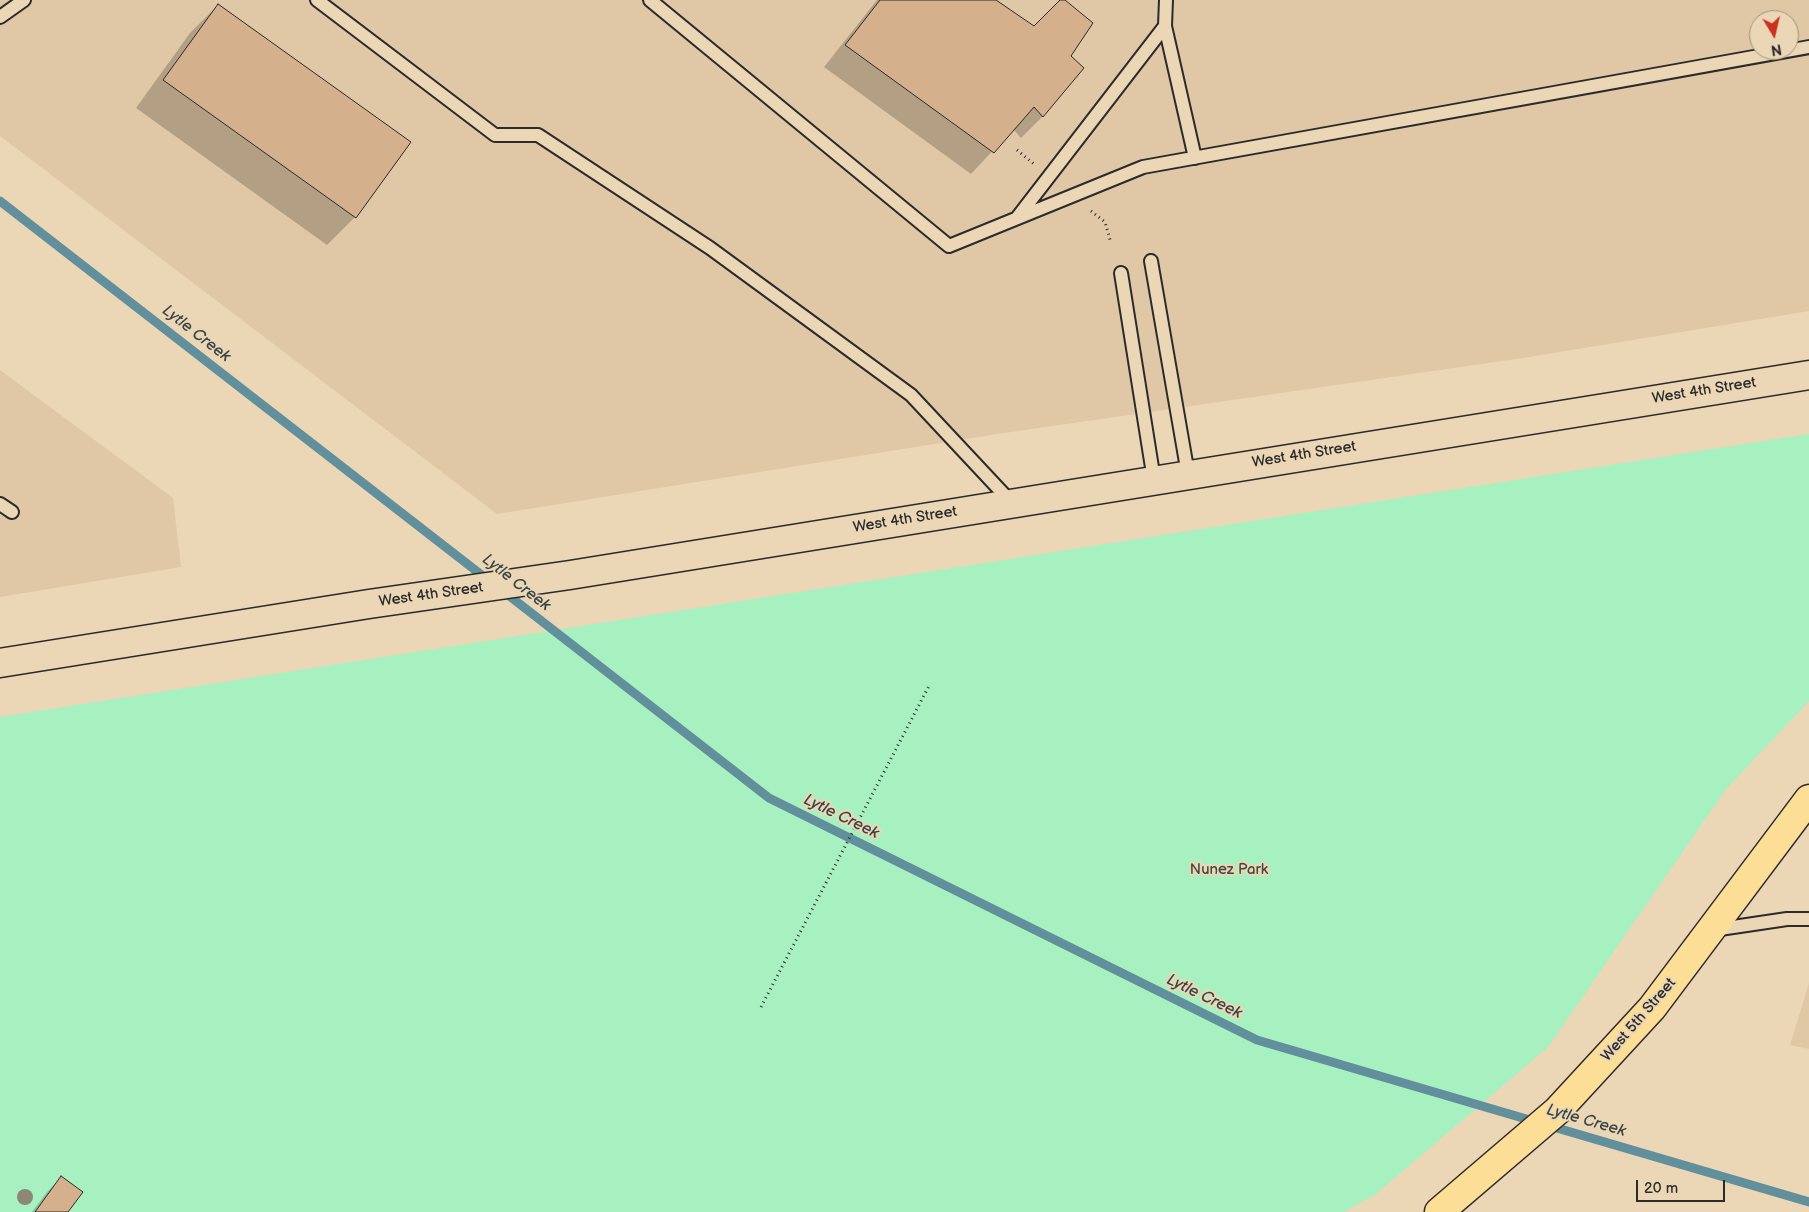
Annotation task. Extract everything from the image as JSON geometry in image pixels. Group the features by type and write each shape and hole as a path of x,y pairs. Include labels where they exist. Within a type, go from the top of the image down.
{"main road":[{"name":"West 5th Street","path":"1444,1208 1557,1111 1652,1008 1809,799"}],"street":[{"name":"West 4th Street","path":"0,663 369,604 570,575 1809,374"}],"lane":[{"path":"0,17 24,0"},
{"path":"317,0 495,135 538,135 726,260 911,395 1012,503"},
{"path":"650,0 948,246 1143,167 1809,47"},
{"path":"1166,0 1165,26 1195,158"},
{"path":"1017,219 1165,26"},
{"path":"1151,261 1188,474"},
{"path":"1121,274 1154,480"},
{"path":"0,504 12,512 0,514"},
{"path":"1711,930 1787,919 1809,919"}],"path":[{"path":"761,1007 930,684"}],"shaded area":[{"path":"0,0 1809,0 1809,311 1523,358 997,434 497,514 0,136"},
{"path":"0,370 173,498 181,567 0,597"},
{"path":"1809,983 1809,1049 1790,1045"}],"green space":[{"name":"Nunez Park","path":"1809,434 1809,701 1726,789 1548,1047 1376,1194 1344,1212 0,1212 0,717"}],"building":[{"path":"880,0 996,0 1034,26 1060,0 1065,0 1093,23 1071,56 1084,68 1043,117 1034,107 994,153 845,45"},
{"path":"218,4 411,142 356,218 163,80"},
{"path":"61,1176 83,1192 68,1212 35,1212"}],"waterway":[{"name":"Lytle Creek","path":"0,201 488,580"},
{"name":"Lytle Creek","path":"503,591 769,798 1257,1040 1809,1202"}]}
